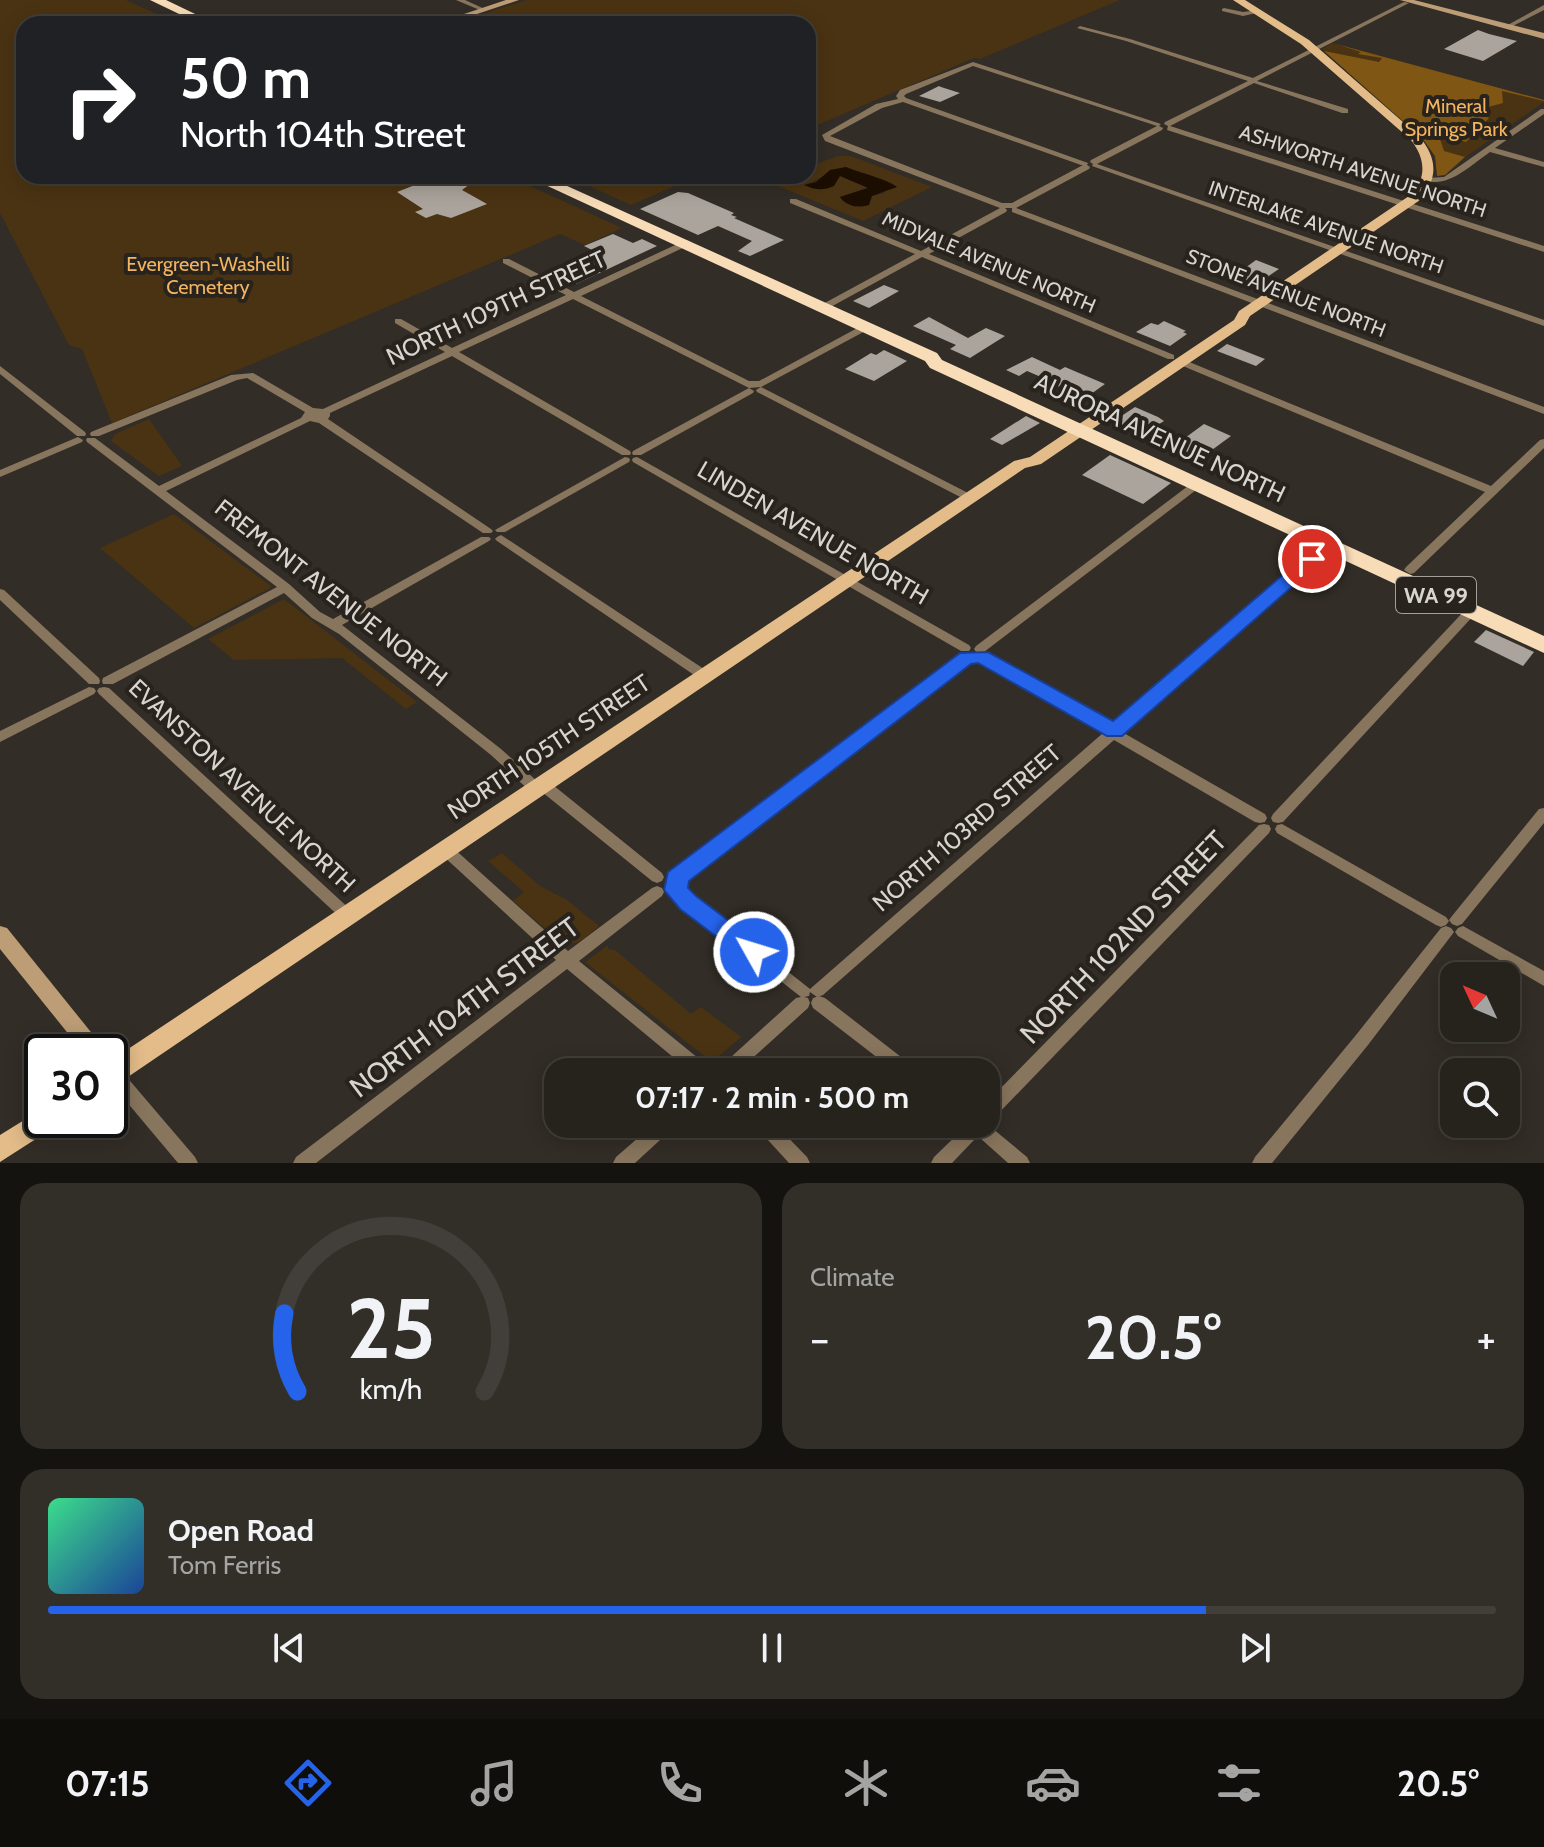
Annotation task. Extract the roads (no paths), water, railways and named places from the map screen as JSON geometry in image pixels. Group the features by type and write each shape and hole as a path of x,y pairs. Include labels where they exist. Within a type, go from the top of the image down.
{"highway":[{"path":"140,0 175,16"},
{"path":"156,0 192,16"},
{"name":"AURORA AVENUE NORTH","path":"551,184 931,357 946,358 1196,485 1544,645"},
{"name":"AURORA AVENUE NORTH","path":"1080,424 1544,632"}],"main road":[{"path":"1238,0 1314,49 1415,138 1429,162 1428,180"},
{"name":"NORTH 105TH STREET","path":"128,1062 1020,464 1035,461 1080,424 1176,359 1240,322 1244,314 1407,204 1421,192 1428,180"},
{"path":"0,1150 24,1134"}],"street":[{"path":"459,0 484,10"},
{"path":"464,16 515,0"},
{"path":"1395,0 1544,36"},
{"path":"1158,126 1014,208 1003,208 828,139 826,135 879,106 903,100 900,96 903,92 973,64 1158,126 1169,126 1408,1"},
{"path":"1507,27 1544,7"},
{"path":"1224,10 1243,14 1258,12"},
{"path":"1080,28 1128,40 1345,111"},
{"name":"INTERLAKE AVENUE NORTH","path":"903,100 1544,323"},
{"path":"1428,180 1446,179 1544,111"},
{"name":"ASHWORTH AVENUE NORTH","path":"1169,126 1544,249"},
{"path":"1489,149 1544,165"},
{"name":"MIDVALE AVENUE NORTH","path":"793,201 1493,491"},
{"path":"824,307 1003,208"},
{"name":"STONE AVENUE NORTH","path":"1014,208 1544,411"},
{"name":"NORTH 109TH STREET","path":"159,490 686,243"},
{"path":"506,261 970,498"},
{"name":"LINDEN AVENUE NORTH","path":"398,321 847,581 1115,731 1262,824"},
{"path":"332,625 486,535 501,534 631,456 866,327"},
{"name":"FREMONT AVENUE NORTH","path":"0,369 573,810 657,885"},
{"path":"0,474 235,377 249,375 316,415 486,535"},
{"path":"1410,570 1544,442"},
{"path":"676,884 973,653 1196,485"},
{"path":"501,534 705,676"},
{"name":"NORTH 103RD STREET","path":"742,1058 1329,545"},
{"path":"0,737 285,587"},
{"name":"EVANSTON AVENUE NORTH","path":"0,593 348,916"},
{"path":"1280,824 1471,611"},
{"path":"1261,1163 1544,813"},
{"path":"1262,824 1270,815 1280,824 1544,979"},
{"name":"NORTH 102ND STREET","path":"1000,1103 1262,824"},
{"path":"446,850 568,961 686,1058"},
{"path":"657,885 667,874 810,997 890,1058"},
{"name":"NORTH 104TH STREET","path":"302,1163 568,961 657,885"},
{"path":"0,934 81,1034"},
{"path":"128,1093 189,1163"},
{"path":"622,1163 650,1138"},
{"path":"777,1138 801,1163"},
{"name":"NORTH 102ND STREET","path":"940,1163 966,1138"},
{"path":"992,1138 1021,1163"}],"park label":[{"name":"Mineral Springs Park","path":"1456,118"},
{"name":"Evergreen-Washelli Cemetery","path":"208,276"}]}
